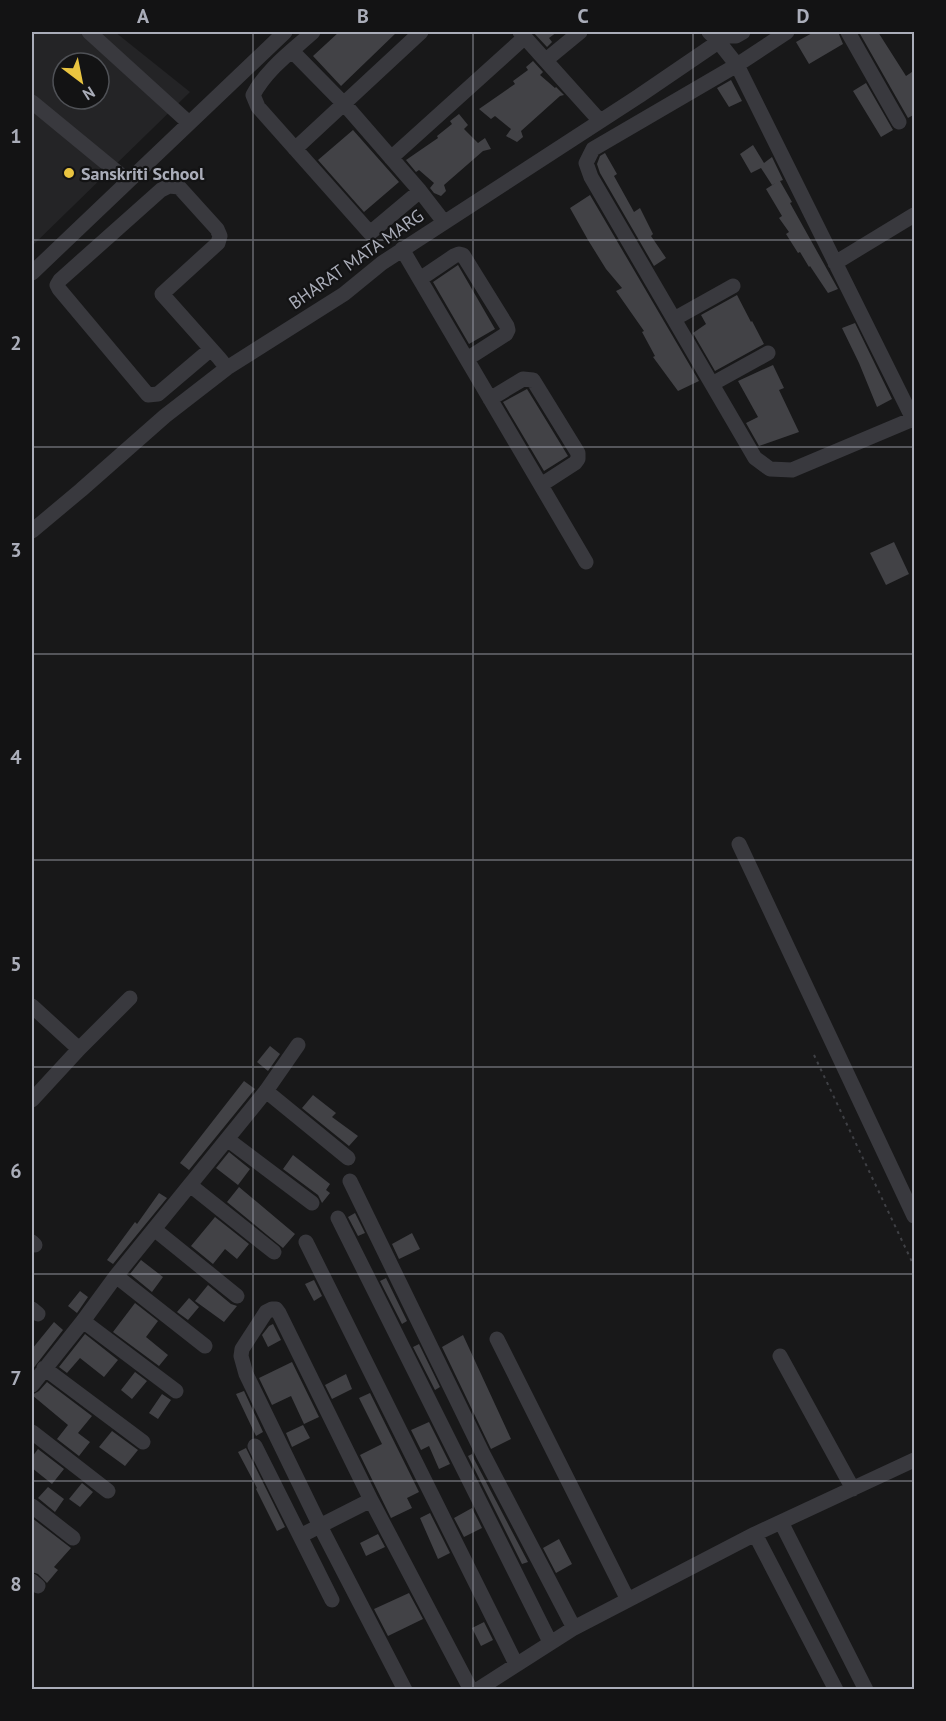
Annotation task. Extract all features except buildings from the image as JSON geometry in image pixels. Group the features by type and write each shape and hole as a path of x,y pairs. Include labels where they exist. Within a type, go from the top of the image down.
{"street":[{"path":"89,32 189,123"},
{"path":"32,273 285,32"},
{"path":"314,32 270,70 254,95 258,107 370,233 420,191"},
{"path":"295,149 421,32"},
{"path":"546,60 580,32"},
{"path":"720,35 736,36 743,32"},
{"path":"720,35 737,65 914,420 792,470 770,469 755,458 591,177 586,163 593,149 737,65 787,32"},
{"path":"848,32 899,122"},
{"path":"391,158 523,34 600,121"},
{"name":"BHARAT MATA MARG","path":"32,531 165,416 227,368 344,294 402,249 600,121 720,35"},
{"path":"292,51 344,104 444,222"},
{"path":"32,102 128,181"},
{"path":"211,349 158,394 148,395 57,285 161,190 169,186 179,187 217,229 220,236 218,243 162,294 211,349 227,368"},
{"path":"835,263 915,215"},
{"path":"402,249 586,562"},
{"path":"420,279 454,256 463,255 507,326 506,334 467,359"},
{"path":"674,320 733,286"},
{"path":"712,384 768,353"},
{"path":"490,399 523,379 532,380 578,453 575,463 541,485"},
{"path":"739,843 915,1216"},
{"path":"32,1100 130,998"},
{"path":"32,1006 79,1049"},
{"path":"32,1385 116,1275 266,1091 298,1045"},
{"path":"266,1091 348,1158"},
{"path":"227,1139 312,1203"},
{"path":"350,1180 483,1455 574,1628"},
{"path":"190,1185 274,1252"},
{"path":"338,1218 550,1642"},
{"path":"154,1229 237,1296"},
{"path":"306,1242 516,1664"},
{"path":"116,1275 205,1346"},
{"path":"405,1689 320,1526 246,1374 242,1349 266,1312 272,1309 276,1309 279,1313 372,1500 471,1689"},
{"path":"83,1321 176,1391"},
{"path":"497,1338 628,1600"},
{"path":"780,1356 853,1489"},
{"path":"44,1368 143,1442"},
{"path":"32,1432 108,1491"},
{"path":"255,1446 332,1600"},
{"path":"477,1689 574,1628 754,1534 915,1460"},
{"path":"300,1536 372,1500"},
{"path":"32,1506 73,1538"},
{"path":"781,1522 866,1689"},
{"path":"754,1534 836,1689"}],"path":[{"path":"814,1055 915,1266"}],"shaded area":[{"name":"Sanskriti School","path":"32,32 115,32 190,92 32,246"}],"place":[{"name":"Sanskriti School","path":"69,173"}]}
